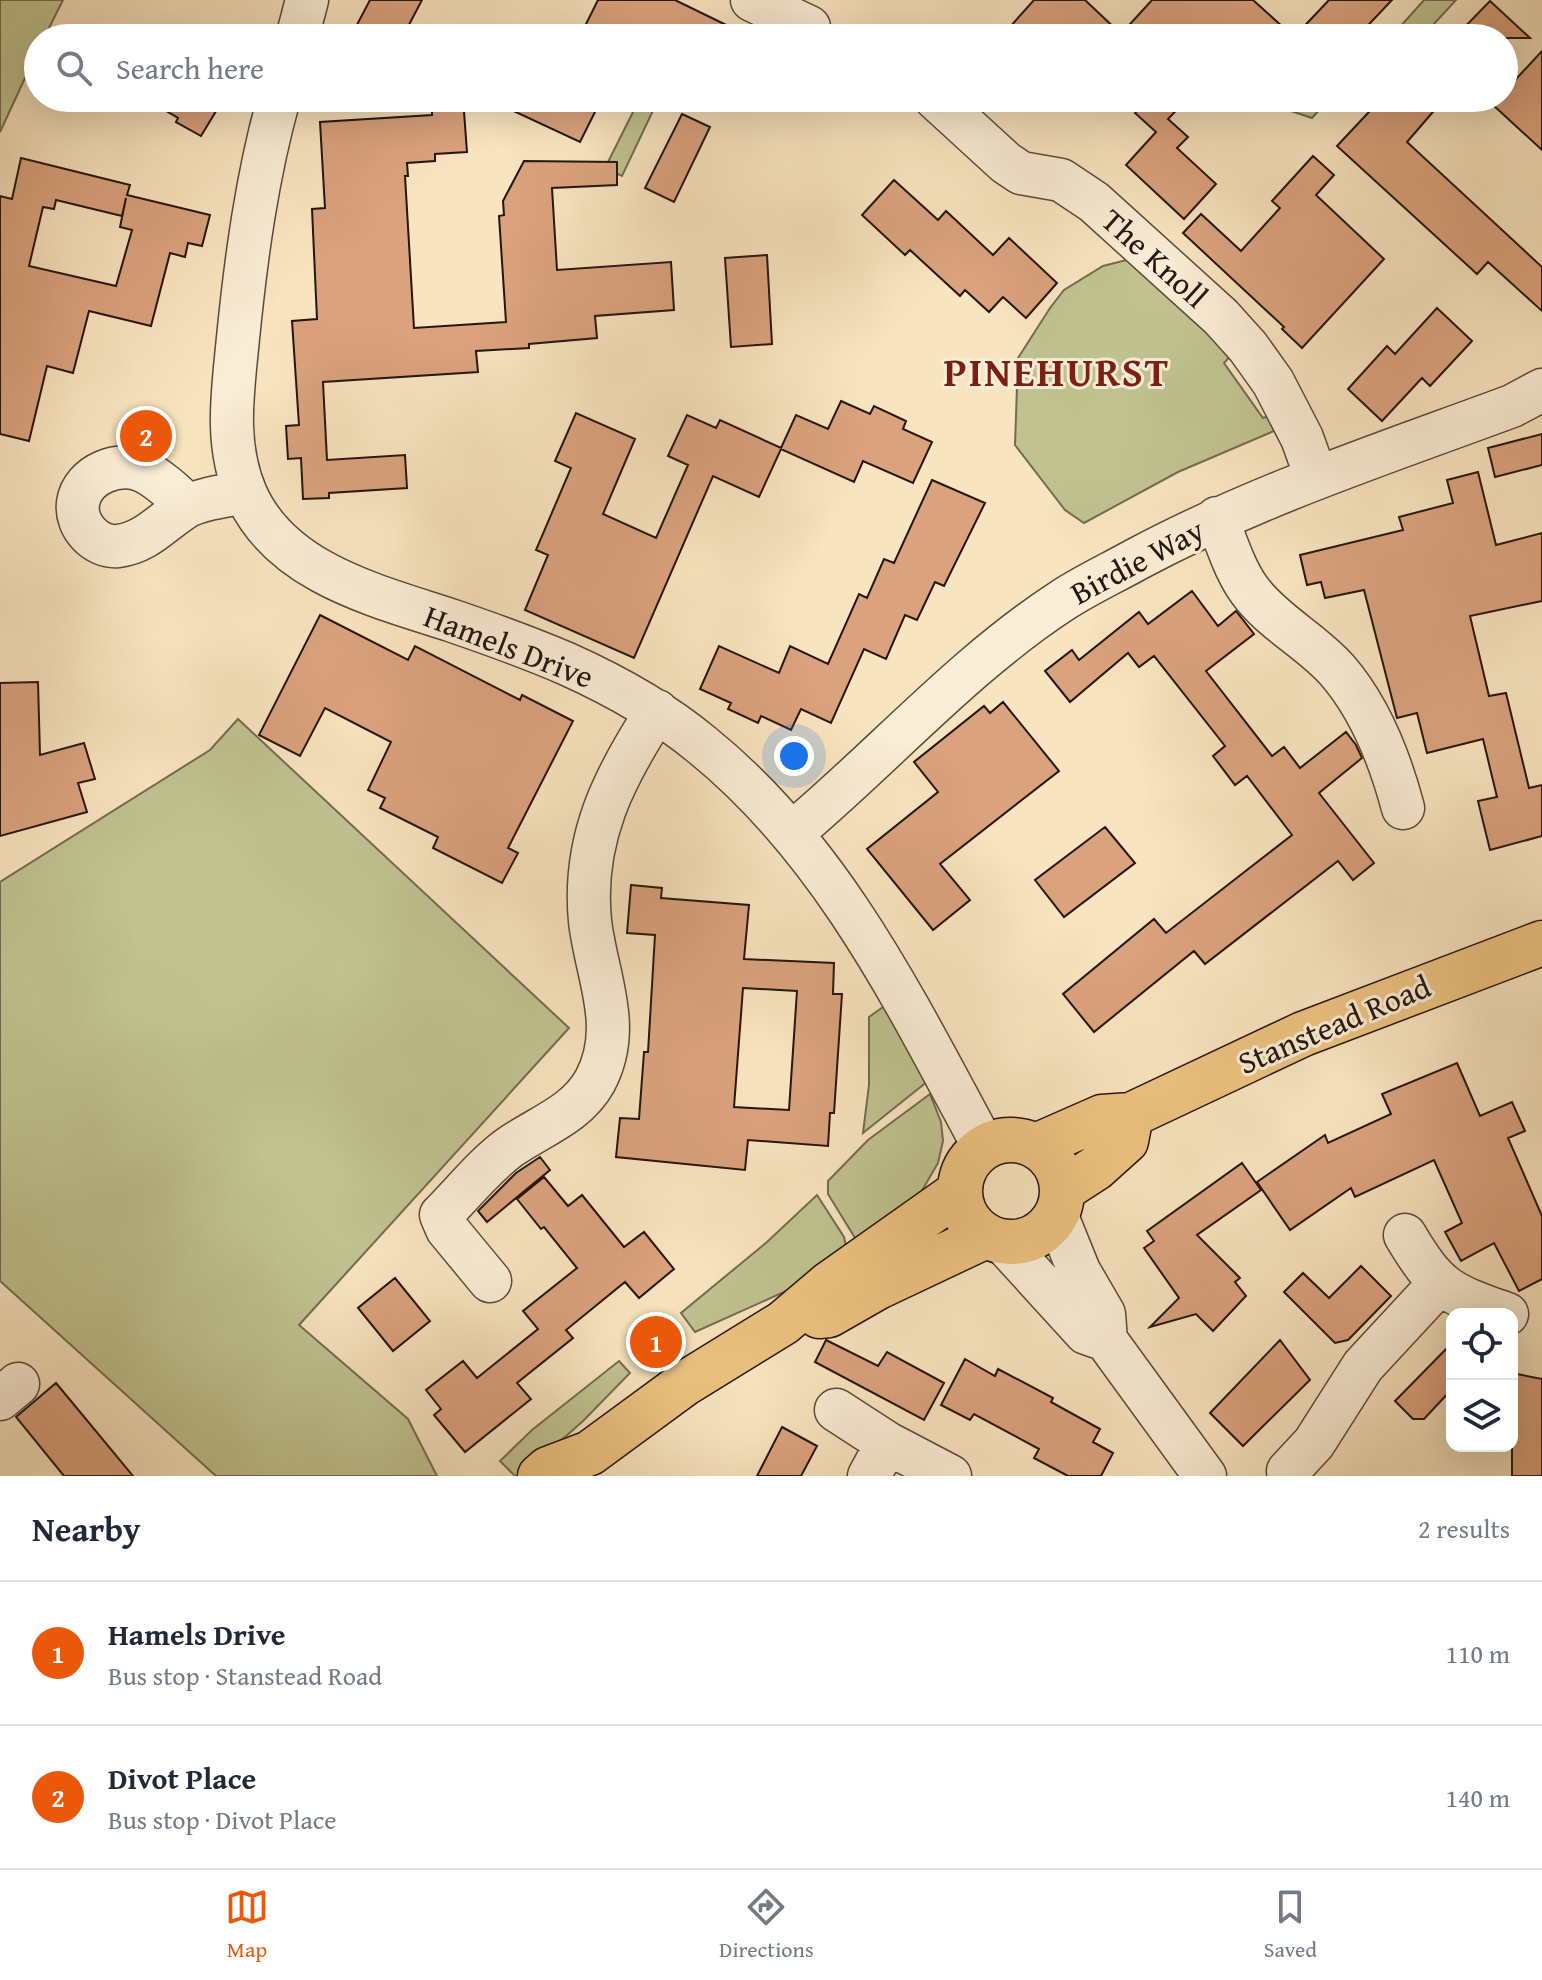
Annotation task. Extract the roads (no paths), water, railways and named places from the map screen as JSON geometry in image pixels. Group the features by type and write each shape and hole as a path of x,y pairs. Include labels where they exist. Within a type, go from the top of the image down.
{"main road":[{"name":"Stanstead Road","path":"1036,1146 1102,1117 1131,1115 1303,1034 1542,943"},
{"path":"1059,1202 1126,1141 1131,1115"},
{"path":"783,1323 829,1315 878,1287 995,1239 1021,1241 1038,1235 1051,1224 1059,1202 1059,1173 1052,1161 1036,1146 1019,1140 1001,1141 984,1147 971,1159 962,1175 959,1192 963,1210 972,1225 995,1239"},
{"path":"540,1476 548,1469 584,1464 684,1384 783,1323 829,1284 959,1192"}],"street":[{"path":"301,24 307,0"},
{"path":"752,0 803,24"},
{"name":"Hamels Drive","path":"276,112 261,175 247,260 230,417 234,457 245,492 255,510 282,543 321,573 568,665 642,701 702,744 741,778 792,833 827,877 872,943 984,1147"},
{"name":"The Knoll","path":"950,112 1021,173 1061,180 1094,202 1221,317 1273,382 1302,438 1316,477"},
{"name":"Birdie Way","path":"792,833 929,708 1062,601 1217,518 1316,477 1512,406 1542,390"},
{"path":"188,506 245,492"},
{"path":"1217,518 1234,561 1253,595 1316,649 1355,694 1384,748 1403,808"},
{"path":"490,1281 447,1229 441,1215 509,1148 563,1116 583,1098 596,1079 609,1037 609,1015 590,918 592,855 601,816 616,780 657,711"},
{"path":"1059,1202 1079,1271 1104,1314 1106,1340 1205,1476"},
{"path":"1405,1235 1439,1284 1468,1301 1489,1308"},
{"path":"995,1239 1086,1333 1106,1340"},
{"path":"1288,1471 1314,1443 1363,1366 1439,1284"},
{"path":"1518,1318 1542,1326"},
{"path":"836,1410 878,1460 950,1476"}],"place":[{"name":"Divot Place","path":"146,436"},
{"name":"Hamels Drive","path":"656,1342"}],"district":[{"name":"PINEHURST","path":"1057,371"}]}
